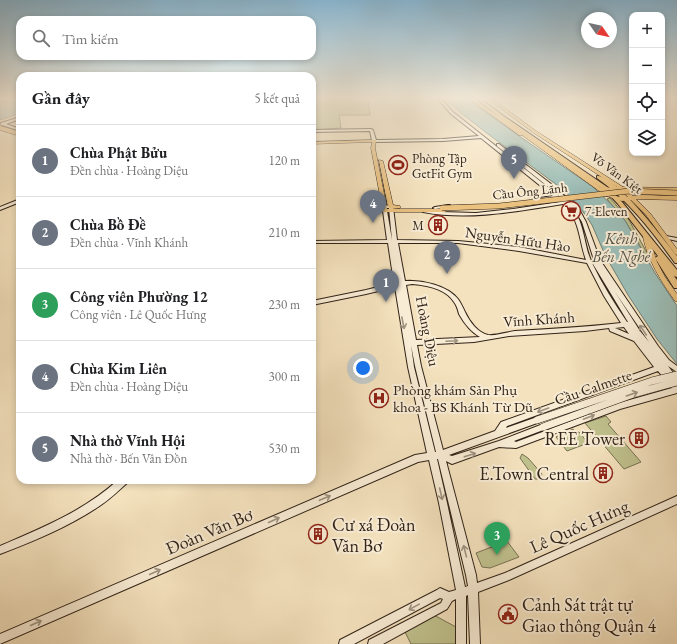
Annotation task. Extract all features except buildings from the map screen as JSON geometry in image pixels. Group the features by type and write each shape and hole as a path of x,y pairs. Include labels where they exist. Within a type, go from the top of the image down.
{"highway":[{"name":"Võ Văn Kiệt","path":"519,129 618,200 677,275"},
{"name":"Võ Văn Kiệt","path":"525,129 619,188 650,224 677,262"},
{"path":"618,200 630,200"},
{"path":"646,236 656,255 677,286"}],"main road":[{"path":"5,129 10,132 16,132"},
{"path":"471,129 484,137 489,143 574,213 579,222 588,259 618,313 677,382"},
{"path":"475,129 553,188 576,210 584,222 598,260 603,268 660,353 667,362 677,369"},
{"name":"Võ Văn Kiệt","path":"513,129 530,142 536,144"},
{"name":"Võ Văn Kiệt","path":"517,129 536,144 605,190"},
{"name":"Võ Văn Kiệt","path":"531,129 619,188"},
{"name":"Hoàng Diệu","path":"316,131 371,130 372,141 376,143 388,209 396,284 436,456 473,589 475,644"},
{"path":"10,132 16,132"},
{"path":"472,138 476,136 476,133"},
{"path":"316,142 484,137"},
{"path":"472,138 489,143"},
{"path":"605,190 630,188 677,192"},
{"path":"645,189 652,197"},
{"name":"Cầu Ông Lãnh","path":"388,209 425,211 443,210 499,206 629,191 677,192"},
{"path":"435,208 445,206 500,204 555,196"},
{"path":"630,200 642,197 677,198"},
{"path":"640,205 640,199 642,197"},
{"path":"546,198 552,205"},
{"name":"Võ Văn Kiệt","path":"630,200 640,205 677,253"},
{"path":"0,209 16,202"},
{"path":"425,211 438,214 472,214 564,204"},
{"name":"Cầu Ông Lãnh","path":"388,209 435,208 443,210"},
{"name":"Võ Văn Kiệt","path":"646,236 648,249 655,265 677,298"},
{"path":"666,237 677,240"},
{"name":"Hoàng Diệu","path":"392,241 404,283 410,343"},
{"name":"Nguyễn Hữu Hào","path":"316,242 463,242 588,259"},
{"path":"598,260 596,264 637,341 677,390"},
{"name":"Vĩnh Khánh","path":"316,302 396,284 420,282 445,291 457,301 463,315 475,331 490,338"},
{"path":"618,313 610,328 637,341"},
{"name":"Vĩnh Khánh","path":"410,343 474,340 509,334 630,326"},
{"path":"474,340 476,335 475,331"},
{"name":"Đoàn Văn Bơ","path":"0,639 418,458 436,456 496,434 504,424 659,368"},
{"name":"Cầu Calmette","path":"496,434 652,381 677,375"},
{"name":"Cầu Calmette","path":"499,444 636,393 677,382"},
{"name":"Đoàn Văn Bơ","path":"436,456 452,460 499,444 516,445 620,406 677,390"},
{"name":"Hoàng Diệu","path":"436,456 443,503 460,593 461,644"},
{"path":"0,550 81,514 120,484"},
{"name":"Lê Quốc Hưng","path":"373,644 444,606 449,597 506,577 677,500"},
{"name":"Lê Quốc Hưng","path":"344,644 440,593 449,597"},
{"path":"396,617 401,629"}],"green space":[{"path":"610,198 629,220 651,260 648,260 626,222 607,199"},
{"path":"606,416 611,422 608,424 641,462 624,469 585,423"},
{"path":"573,429 576,433 579,432 588,443 567,451 556,437"},
{"path":"522,454 528,458 542,474 540,479 535,479 520,458"},
{"path":"507,541 519,557 490,568 482,567 476,553"},
{"path":"432,614 456,627 457,644 411,644 404,630"}],"water":[{"name":"Kênh Bến Nghé","path":"482,129 509,129 593,187 616,209 626,222 655,273 677,306 677,364 657,339 628,295 605,255 592,225 584,213 565,191"}],"place":[{"name":"Phòng Tập GetFit Gym","path":"398,165"},
{"name":"Nhà thờ Vĩnh Hội","path":"514,179"},
{"name":"7-Eleven","path":"571,211"},
{"name":"Chùa Kim Liên","path":"373,223"},
{"name":"M","path":"438,225"},
{"name":"Chùa Bồ Đề","path":"447,274"},
{"name":"Chùa Phật Bửu","path":"386,302"},
{"name":"Phòng khám Sản Phụ khoa - BS Khánh Từ Dũ","path":"379,398"},
{"name":"REE Tower","path":"639,438"},
{"name":"E.Town Central","path":"603,473"},
{"name":"Cư xá Đoàn Văn Bơ","path":"318,534"},
{"name":"Công viên Phường 12","path":"497,555"},
{"name":"Cảnh Sát trật tự Giao thông Quận 4","path":"508,614"}]}
